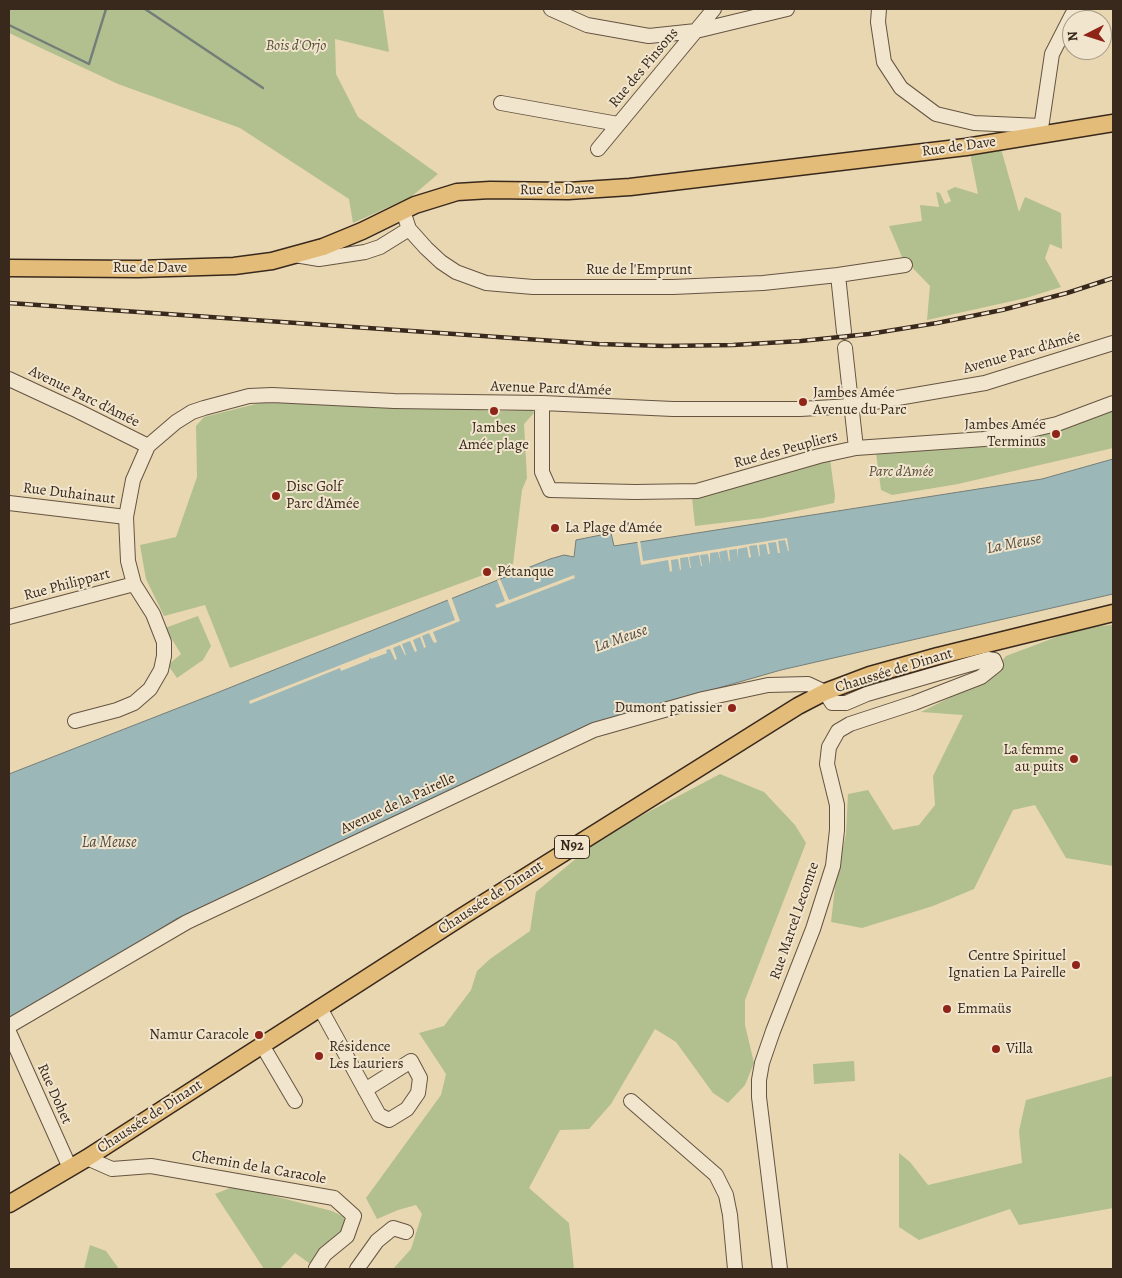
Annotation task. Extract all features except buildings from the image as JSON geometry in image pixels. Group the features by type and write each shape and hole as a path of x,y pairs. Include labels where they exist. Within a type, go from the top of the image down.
{"main road":[{"name":"Rue de Dave","path":"9,268 191,268 234,266 296,255 323,247 438,197 472,190 568,191 630,187 870,159 1040,131 1113,123"},
{"name":"Chaussée de Dinant","path":"9,1204 87,1158 569,848 798,706 825,692 870,676 929,659 1113,613"}],"street":[{"path":"551,9 588,25 649,36 696,31 787,9"},
{"name":"Rue des Pinsons","path":"598,149 714,9"},
{"path":"879,9 878,22 884,62 901,88 936,114 974,123 1040,131 1052,54 1072,15 1078,9"},
{"name":"Rue des Pinsons","path":"501,103 618,124"},
{"name":"Rue de l'Emprunt","path":"403,211 409,229 441,262 456,272 486,283 533,287 673,287 763,283 838,275 905,264"},
{"path":"296,255 319,260 365,252 380,247 409,229"},
{"path":"838,275 844,332"},
{"name":"Avenue Parc d'Amée","path":"9,379 148,446 162,432 192,412 225,401 249,396 272,395 440,403 542,403 673,409 800,410 851,406 985,383 1113,343"},
{"path":"845,348 856,448"},
{"name":"Rue des Peupliers","path":"542,403 542,472 550,490 697,490 819,456 856,448 984,439 1057,424 1113,403"},
{"path":"75,721 134,703 150,689 161,670 164,642 153,614 134,584 128,561 126,518 133,480 148,446"},
{"name":"Rue Duhainaut","path":"9,503 126,518"},
{"name":"Rue Philippart","path":"9,617 134,584"},
{"name":"Rue Marcel Lecomte","path":"780,1269 759,1097 759,1080 762,1063 813,929 832,866 837,830 837,805 827,764 829,747 838,731 850,724 914,703 981,677 996,665 994,660 988,659 868,694 846,703 832,703 825,692"},
{"name":"Avenue de la Pairelle","path":"9,1026 187,922 594,730 703,699 768,685 808,684 825,692"},
{"path":"320,1008 365,1090"},
{"name":"Rue Dohet","path":"9,1032 70,1168"},
{"path":"262,1044 295,1101"},
{"path":"632,1101 716,1175 726,1195 730,1215 735,1269"},
{"name":"Chemin de la Caracole","path":"87,1158 112,1169 151,1166 334,1198 354,1216 347,1236 325,1254 317,1269"},
{"path":"357,1269 377,1242 393,1228 406,1232"}],"green space":[{"name":"Bois d'Orjo","path":"9,9 383,9 389,52 335,39 336,74 358,117 438,174 411,197 353,223 349,199 240,128 118,84 9,33"},
{"path":"1001,149 1019,212 1025,197 1061,213 1062,249 1050,244 1045,258 1061,287 1026,298 927,320 930,286 902,257 889,226 922,221 920,205 939,207 936,192 940,193 945,204 951,201 947,191 955,187 978,194 970,153"},
{"path":"272,400 501,411 532,410 534,413 524,424 527,478 522,490 513,564 230,668 205,605 164,616 146,579 140,545 176,537 197,477 196,426 204,417"},
{"name":"Parc d'Amée","path":"1113,406 1113,448 958,484 892,495 881,490 876,453 1019,441 1067,428"},
{"name":"Parc d'Amée","path":"830,459 835,496 834,503 763,518 695,526 692,497"},
{"path":"198,616 211,646 203,660 177,678 168,665 181,654 165,628"},
{"path":"1113,625 1113,866 1066,858 1035,805 1013,810 974,889 933,906 862,928 831,922 836,879 846,834 848,794 868,790 893,830 919,825 935,805 933,776 963,715 921,712 984,683 1006,656 1083,627"},
{"path":"720,774 764,792 795,825 806,843 745,1000 745,1025 754,1063 745,1085 728,1103 713,1093 676,1042 655,1029 611,1104 589,1129 560,1130 529,1188 569,1223 574,1269 393,1269 411,1249 422,1214 416,1205 377,1219 366,1198 441,1095 446,1074 419,1033 444,1026 471,990 477,971 490,959 530,931 536,892 603,836"},
{"path":"854,1061 855,1081 814,1084 813,1064"},
{"path":"1113,1076 1113,1208 1019,1225 1010,1209 919,1240 899,1227 899,1153 910,1162 928,1185 1022,1163 1019,1131 1026,1100"},
{"path":"235,1186 332,1211 344,1217 345,1227 339,1237 322,1246 312,1265 295,1253 280,1269 264,1269 215,1194"},
{"path":"90,1245 106,1251 119,1269 84,1269"}],"water":[{"name":"La Meuse","path":"1113,459 1113,594 781,670 596,723 176,919 29,1012 9,1021 9,774 550,559 564,555 574,557 576,540 611,533 614,546 1042,479"}],"pier":[{"path":"787,538 789,551 785,540 778,541 780,553 778,553 776,542 768,543 770,554 768,554 766,544 759,545 760,556 757,545 749,546 751,557 749,558 747,547 738,549 738,559 737,549 729,550 730,561 727,550 719,552 721,563 718,552 710,553 710,565 708,554 700,555 702,566 699,555 689,557 691,568 688,557 680,558 681,570 678,559 671,560 672,571 670,572 668,560 641,565 637,540 640,540 643,561"},
{"path":"574,575 575,578 497,608 495,605 505,601 497,580 500,579 509,600"},
{"path":"451,596 460,621 433,632 437,642 434,643 429,633 422,636 426,647 424,648 420,637 413,640 417,651 415,652 410,641 402,644 406,655 400,645 393,648 397,659 395,660 390,649 386,650 387,653 371,659 370,657 369,660 341,671 340,668 250,704 249,701 455,620 447,598"}],"waterway":[{"path":"9,25 89,64 106,9"},
{"path":"145,9 263,88"}],"railway":[{"path":"9,303 598,344 665,346 733,345 869,334 937,323 1002,310 1067,293 1113,278"}],"place":[{"name":"Jambes Amée Avenue du Parc","path":"803,402"},
{"name":"Jambes Amée plage","path":"494,411"},
{"name":"Jambes Amée Terminus","path":"1056,434"},
{"name":"Disc Golf Parc d'Amée","path":"276,496"},
{"name":"La Plage d'Amée","path":"555,528"},
{"name":"Pétanque","path":"487,572"},
{"name":"Dumont patissier","path":"732,708"},
{"name":"La femme au puits","path":"1074,759"},
{"name":"Centre Spirituel Ignatien La Pairelle","path":"1076,965"},
{"name":"Emmaüs","path":"947,1009"},
{"name":"Namur Caracole","path":"259,1035"},
{"name":"Villa","path":"996,1049"},
{"name":"Résidence Les Lauriers","path":"319,1056"}]}
